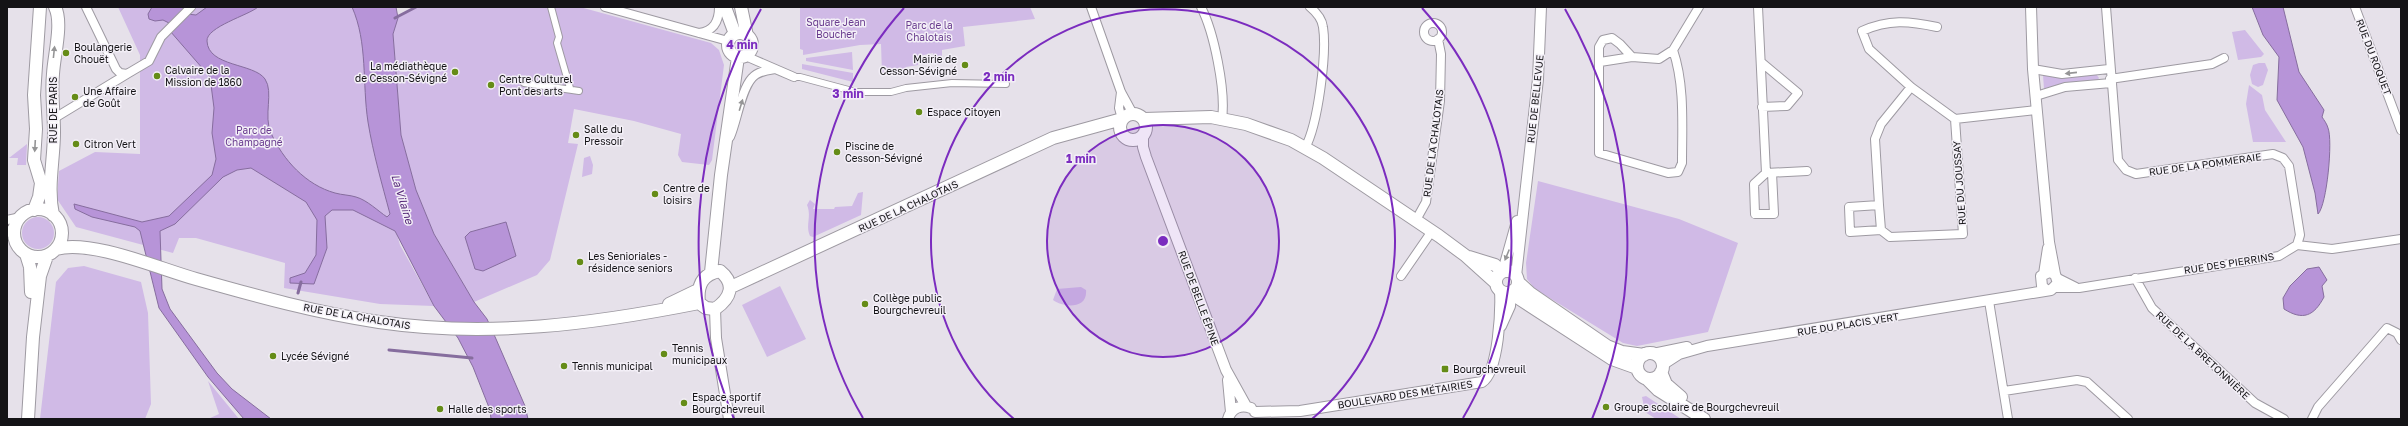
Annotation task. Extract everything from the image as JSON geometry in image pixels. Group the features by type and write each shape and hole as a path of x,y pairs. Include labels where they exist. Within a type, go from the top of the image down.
{"main road":[{"name":"RUE DE PARIS","path":"34,210 39,197 41,183 34,160 36,129 34,95 40,7"},
{"name":"RUE DE PARIS","path":"53,215 50,191 53,119 51,95 59,26 55,7"},
{"path":"725,7 732,37 729,51 743,55"},
{"path":"711,272 721,175 743,55 752,44 747,36 741,7"},
{"path":"732,37 742,33 747,36"},
{"path":"1177,118 1132,140 1125,137 1121,131 1122,119 1139,116 1177,118 1201,116 1256,127 1305,148 1432,231 1509,286 1522,300 1612,359 1637,368"},
{"path":"1139,116 1144,134"},
{"name":"RUE DE LA CHALOTAIS","path":"731,287 1053,138 1122,119"},
{"name":"RUE DE LA CHALOTAIS","path":"1088,128 1121,131"},
{"path":"28,419 33,337 40,276 52,252 61,239 60,225 53,215 42,210 34,210 21,217 11,233 18,246 26,254 36,257 52,252"},
{"name":"RUE DE LA CHALOTAIS","path":"60,225 90,247"},
{"name":"RUE DE LA CHALOTAIS","path":"52,252 70,246 90,247 191,278 301,307 378,322 420,327 508,329 604,320 700,303"},
{"path":"26,254 31,280 33,337"},
{"path":"1466,256 1495,265 1502,272 1509,271 1509,286"},
{"path":"720,270 728,277 731,287 728,298 715,309 706,308 700,303 698,290 703,278 711,272 720,270"},
{"path":"1509,286 1530,293 1612,348 1622,352 1649,354 1660,359 1670,388 1710,419"},
{"name":"RUE DE LA CHALOTAIS","path":"655,310 698,290"},
{"path":"1649,354 1638,360 1637,368 1640,375 1647,379 1658,390 1704,419"},
{"path":"1647,379 1655,378 1662,368"}],"street":[{"path":"86,7 116,69 120,73 127,74"},
{"path":"551,7 559,38 557,44 570,88"},
{"path":"605,7 699,34 732,37"},
{"path":"699,34 707,32 716,23 719,7"},
{"path":"1091,7 1121,92 1139,116"},
{"path":"1202,7 1210,31 1222,90 1222,119"},
{"path":"1305,148 1311,136 1320,94 1323,33 1321,21 1310,7"},
{"name":"RUE DE BELLEVUE","path":"1509,286 1524,190 1538,79 1541,7"},
{"path":"1600,62 1632,57 1659,59 1673,50 1699,7"},
{"path":"1758,7 1762,108 1769,173 1774,214 1755,214 1754,184 1769,173 1807,171"},
{"path":"2031,7 2033,69 2049,242 2058,283 2051,289 2042,286 2042,277 2049,242"},
{"name":"RUE DE LA POMMERAIE","path":"2106,7 2109,69 2118,160 2126,170 2136,174 2273,154 2283,158 2289,166 2300,235 2298,245"},
{"name":"RUE DU ROQUET","path":"2355,7 2401,130"},
{"path":"53,119 148,61 161,37 188,9"},
{"path":"1937,28 1909,21 1874,26 1862,31 1869,49 1911,87 1954,119 2037,110"},
{"path":"1632,57 1612,38 1604,40 1599,47 1600,152 1668,173 1678,172 1682,163 1681,90 1679,66 1673,50"},
{"name":"RUE DE LA CHALOTAIS","path":"1416,220 1426,202 1440,100 1441,54 1438,39"},
{"path":"743,55 794,77 800,77 856,92 891,92 906,88 952,83 1006,84"},
{"path":"2036,96 2066,87 2212,64 2224,58"},
{"path":"1761,62 1798,93 1787,106 1762,108"},
{"path":"726,149 747,87 753,77 764,71 776,69"},
{"path":"2033,69 2062,74 2109,69"},
{"path":"524,83 570,88 579,91"},
{"path":"1881,230 1875,139 1881,124 1911,87"},
{"path":"1121,92 1119,108 1122,119"},
{"name":"RUE DU JOUSSAY","path":"1879,205 1850,207 1850,232 1881,230 1890,237 1963,234 1954,119"},
{"name":"RUE DE BELLE ÉPINE","path":"1144,134 1143,147 1146,157 1226,370 1246,406"},
{"name":"RUE DE BELLEVUE","path":"1502,272 1524,190"},
{"path":"7,220 21,217"},
{"path":"1401,276 1432,231"},
{"path":"2298,245 2332,249 2401,239"},
{"name":"RUE DES PIERRINS","path":"2051,289 2079,288 2279,256 2298,245"},
{"path":"2042,277 2049,272 2079,288"},
{"name":"RUE DU PLACIS VERT","path":"2018,295 2042,277"},
{"name":"RUE DE LA BRETONNIÈRE","path":"2135,278 2152,308 2255,403 2284,419"},
{"name":"BOULEVARD DES MÉTAIRIES","path":"1257,415 1300,411 1482,382 1487,378 1491,370 1509,286"},
{"name":"RUE DU PLACIS VERT","path":"1649,354 1668,349 1707,346 1989,301 2051,289"},
{"path":"1989,301 2008,419"},
{"path":"715,309 716,338 729,419"},
{"path":"2312,419 2318,407 2387,328 2397,333 2401,340"},
{"name":"RUE DU PLACIS VERT","path":"1662,368 1679,354 1707,346"},
{"name":"RUE DE BELLE ÉPINE","path":"1226,370 1229,415"},
{"path":"2004,391 2077,380 2087,382 2128,419"},
{"path":"1219,419 1229,415 1236,408 1246,406 1257,415"},
{"name":"BOULEVARD DES MÉTAIRIES","path":"1274,419 1300,411"}],"green space":[{"name":"Parc de Champagné","path":"118,7 357,7 363,49 368,120 377,166 400,245 434,306 380,304 284,288 285,263 196,238 179,238 173,253 76,227 57,199 59,171 95,152 140,154 140,55"},
{"path":"416,7 580,7 711,43 719,50 724,65 712,160 709,165 682,162 678,155 681,134 634,121 574,109 568,143 578,144 550,260 537,275 474,302 434,234 416,190 401,135 393,34 398,18"},
{"path":"800,7 1030,7 1035,19 963,27 965,46 942,50 942,61 935,62 933,53 919,56 918,65 906,67 906,73 882,74 881,44 860,45 803,55 803,50 800,49"},
{"path":"2245,30 2264,54 2261,57 2238,60 2232,32"},
{"path":"852,52 853,70 806,61 806,58"},
{"path":"2265,63 2268,70 2263,85 2258,87 2252,84 2250,75 2253,65"},
{"path":"802,64 853,73 853,82 802,69"},
{"path":"2096,74 2099,78 2097,81 2044,89 2043,75"},
{"path":"2249,85 2262,95 2265,110 2286,142 2253,142 2246,104"},
{"path":"27,144 26,165 17,165 18,158 9,158"},
{"path":"590,156 593,165 592,174 582,177 584,158"},
{"path":"1538,181 1679,219 1738,243 1708,332 1637,346 1623,343 1535,289 1527,279 1526,263"},
{"path":"863,192 861,215 813,237 810,236 808,228 809,213 807,205 811,198 810,200 815,204 813,209 834,209 835,207 852,206 858,193"},
{"path":"35,217 41,217 50,221 54,233 50,245 41,249 35,249 26,245 22,236 22,230 26,221"},
{"path":"84,266 141,282 148,313 151,404 145,419 40,419 56,282 68,268"},
{"path":"780,286 806,339 767,357 742,305"},
{"path":"1081,287 1086,290 1086,296 1079,304 1069,305 1058,303 1053,300 1057,289"},
{"path":"208,381 239,419 208,419 219,414"},
{"path":"1646,396 1681,419 1656,419 1645,412 1642,397"}],"water":[{"path":"152,7 183,7 185,12 173,19 171,24 163,20 155,21 149,19 148,14"},
{"name":"La Vilaine","path":"207,7 258,7 213,31 207,41 209,49 215,56 232,64 251,70 265,79 268,84 269,91 268,119 271,133 282,153 305,178 324,189 335,193 360,198 387,217 390,214 375,157 368,122 363,49 357,21 352,7 396,7 398,18 393,34 401,135 416,190 434,234 474,302 487,319 525,406 528,419 491,419 490,410 473,367 458,338 434,306 395,231 353,210 332,210 325,216 327,248 314,284 290,283 290,278 305,273 316,255 317,220 306,202 251,168 237,170 223,177 175,224 160,231 162,289 170,309 217,373 232,389 271,419 244,419 208,377 159,308 140,231 135,227 92,217 75,209 74,204 142,222 169,216 212,175 216,159 212,133 214,108 210,77 170,31 187,14 196,15"},
{"path":"2252,7 2283,7 2299,72 2324,110 2322,117 2328,128 2330,145 2324,198 2318,214 2315,193 2303,147 2277,100 2279,57 2263,35"},
{"path":"506,222 516,256 483,271 475,269 465,237 470,232"},
{"path":"2319,267 2327,280 2322,286 2324,297 2316,309 2307,315 2297,315 2284,309 2283,298 2290,286 2307,269"}],"waterway":[{"path":"395,18 416,7"},
{"path":"298,293 301,282"},
{"path":"389,350 472,358"}],"place":[{"name":"Boulangerie Chouët","path":"66,53"},
{"name":"Mairie de Cesson-Sévigné","path":"965,65"},
{"name":"La médiathèque de Cesson-Sévigné","path":"455,72"},
{"name":"Calvaire de la Mission de 1860","path":"157,76"},
{"name":"Centre Culturel Pont des arts","path":"491,85"},
{"name":"Une Affaire de Goût","path":"75,97"},
{"name":"Espace Citoyen","path":"919,112"},
{"name":"Salle du Pressoir","path":"576,135"},
{"name":"Citron Vert","path":"76,144"},
{"name":"Piscine de Cesson-Sévigné","path":"837,152"},
{"name":"Centre de loisirs","path":"655,194"},
{"name":"Les Senioriales - résidence seniors","path":"580,262"},
{"name":"Collège public Bourgchevreuil","path":"865,304"},
{"name":"Tennis municipaux","path":"664,354"},
{"name":"Lycée Sévigné","path":"273,356"},
{"name":"Tennis municipal","path":"564,366"},
{"name":"Bourgchevreuil","path":"1445,369"},
{"name":"Espace sportif Bourgchevreuil","path":"684,403"},
{"name":"Groupe scolaire de Bourgchevreuil","path":"1606,407"},
{"name":"Halle des sports","path":"440,409"}],"park label":[{"name":"Square Jean Boucher","path":"836,28"},
{"name":"Parc de la Chalotais","path":"929,30"}]}
